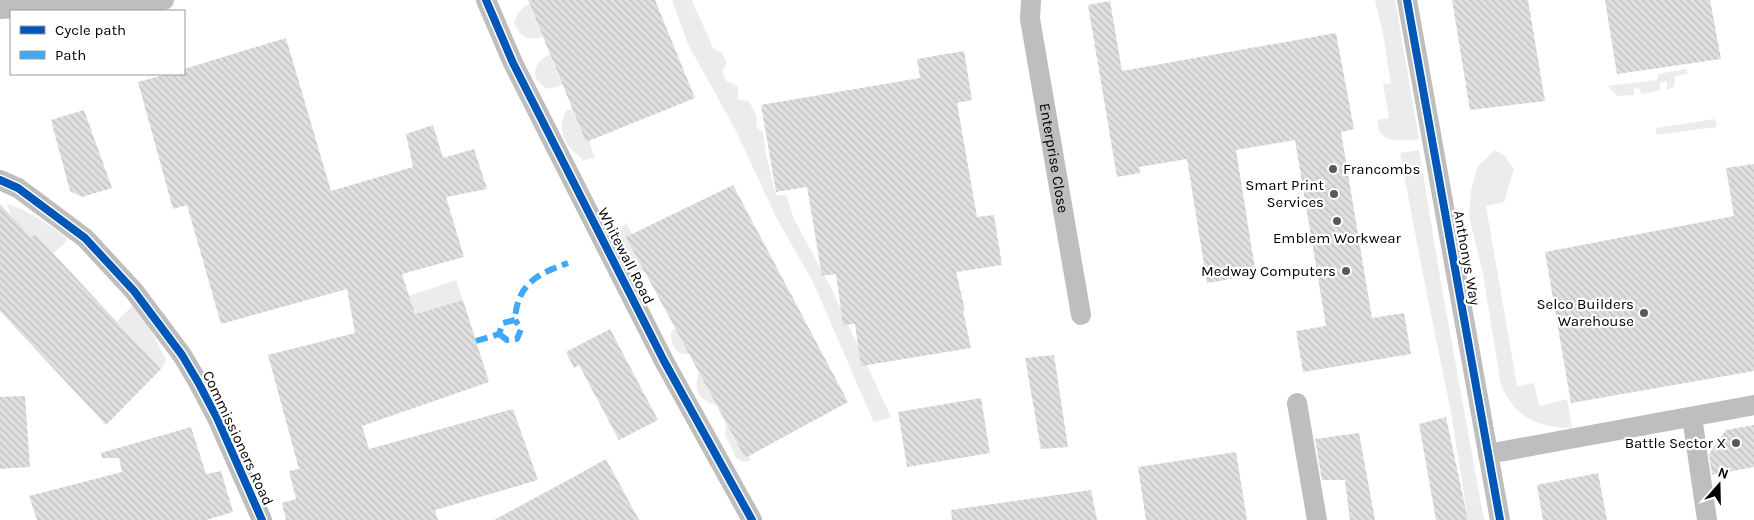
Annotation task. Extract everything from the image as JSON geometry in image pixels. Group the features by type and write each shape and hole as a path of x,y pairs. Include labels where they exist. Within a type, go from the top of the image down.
{"street":[{"path":"0,9 164,0"},
{"name":"Whitewall Road","path":"486,0 513,63 660,352 752,520"},
{"name":"Enterprise Close","path":"1031,0 1030,19 1081,315"},
{"name":"Anthonys Way","path":"1407,0 1500,520"},
{"name":"Commissioners Road","path":"0,180 18,188 85,238 134,291 182,355 198,382 217,418 262,520"},
{"path":"1296,404 1317,520"},
{"path":"1488,454 1754,405"},
{"path":"1692,416 1707,520"}],"shaded area":[{"path":"672,0 692,0 713,48 722,53 727,63 722,72 726,81 738,86 738,100 749,101 756,115 757,128 763,132 766,155 776,195 786,195 794,219 832,290 891,417 874,423 814,284 776,217 736,131 688,44"},
{"path":"1375,0 1395,0 1419,139 1393,140 1383,136 1379,129 1377,120 1389,118 1383,84 1391,84"},
{"path":"529,4 543,37 533,39 525,37 519,32 514,23 520,11"},
{"path":"550,54 562,85 548,89 538,81 535,71 539,62"},
{"path":"1686,69 1688,74 1675,76 1674,87 1667,90 1667,81 1660,83 1660,90 1641,94 1640,89 1634,88 1634,95 1618,96 1607,86 1657,80 1658,74"},
{"path":"572,109 586,142 589,141 595,158 584,160 572,150 564,138 562,125 564,117 567,110"},
{"path":"1715,119 1717,127 1656,135 1656,128"},
{"path":"1419,150 1484,520 1468,520 1451,412 1400,153"},
{"path":"1495,150 1505,156 1514,169 1504,202 1486,206 1517,386 1534,383 1539,406 1567,399 1572,428 1548,426 1529,419 1514,406 1501,385 1483,274 1469,216 1471,190 1478,166"},
{"path":"7,204 31,214 45,223 67,238 65,243 53,254 35,234 31,237 11,216"},
{"path":"626,223 632,234 645,272 633,270 621,249 618,237"},
{"path":"456,280 463,300 415,314 409,296"},
{"path":"132,306 147,323 166,360 161,369 117,321"},
{"path":"675,328 689,354 681,353 675,348 671,332"},
{"path":"699,373 716,405 699,394 696,385"},
{"path":"726,424 745,458 749,456 751,461 743,462 737,459 725,435"}],"building":[{"path":"528,0 655,0 695,98 586,142"},
{"path":"1452,0 1528,0 1545,101 1470,110"},
{"path":"1605,0 1710,0 1721,59 1617,74"},
{"path":"1110,1 1122,71 1336,33 1354,129 1341,132 1372,318 1404,313 1411,354 1303,372 1296,331 1326,326 1295,140 1236,150 1256,275 1207,283 1187,159 1139,167 1140,173 1117,177 1088,5"},
{"path":"286,38 331,191 413,167 406,134 433,125 443,158 474,149 487,189 446,197 464,257 402,274 415,314 463,300 489,382 362,426 369,449 513,409 538,480 435,510 438,520 286,520 282,503 296,499 289,471 299,469 268,355 355,333 347,289 221,324 187,205 173,209 138,82 163,75 185,75 185,69"},
{"path":"964,51 972,100 957,103 977,217 994,215 1002,265 956,272 971,348 861,366 855,324 843,325 836,274 822,276 807,187 776,192 761,105 920,78 917,59"},
{"path":"84,110 112,188 82,197 70,191 51,120"},
{"name":"Selco Builders Warehouse","path":"1754,164 1754,371 1571,403 1545,252 1734,216 1726,168"},
{"path":"733,185 848,402 745,458 626,237"},
{"path":"0,204 31,237 35,234 161,369 106,425 0,311"},
{"path":"610,329 658,420 619,440 579,365 574,368 566,352"},
{"path":"1054,355 1068,447 1041,449 1025,358"},
{"path":"25,396 30,467 0,469 0,397"},
{"path":"981,398 990,453 907,467 898,412"},
{"path":"1446,417 1468,520 1436,520 1419,424"},
{"name":"Battle Sector X","path":"1754,425 1754,467 1712,475 1709,454 1726,430"},
{"path":"191,427 206,474 221,471 233,512 206,520 37,520 29,496 122,472 119,458 102,458 101,453"},
{"path":"1359,433 1375,520 1350,520 1345,480 1322,480 1315,439"},
{"path":"1236,452 1247,520 1146,520 1138,467"},
{"path":"606,459 639,520 494,520 570,479"},
{"path":"1598,473 1607,520 1543,520 1537,485"},
{"path":"1091,490 1097,520 952,520 951,510"}],"marked path":[{"path":"476,341 499,334 503,323 515,320 520,297 524,289 538,276 568,263"},
{"path":"499,334 507,340 517,339 521,329 515,320"}],"cycle path":[{"path":"486,0 513,63 664,361 752,520"},
{"path":"1407,0 1500,520"},
{"path":"0,180 18,188 85,238 134,291 182,355 198,382 217,418 262,520"}],"place":[{"name":"Francombs","path":"1333,169"},
{"name":"Smart Print Services","path":"1334,194"},
{"name":"Emblem Workwear","path":"1337,221"},
{"name":"Medway Computers","path":"1346,271"},
{"name":"Selco Builders Warehouse","path":"1644,313"},
{"name":"Battle Sector X","path":"1736,443"}]}
